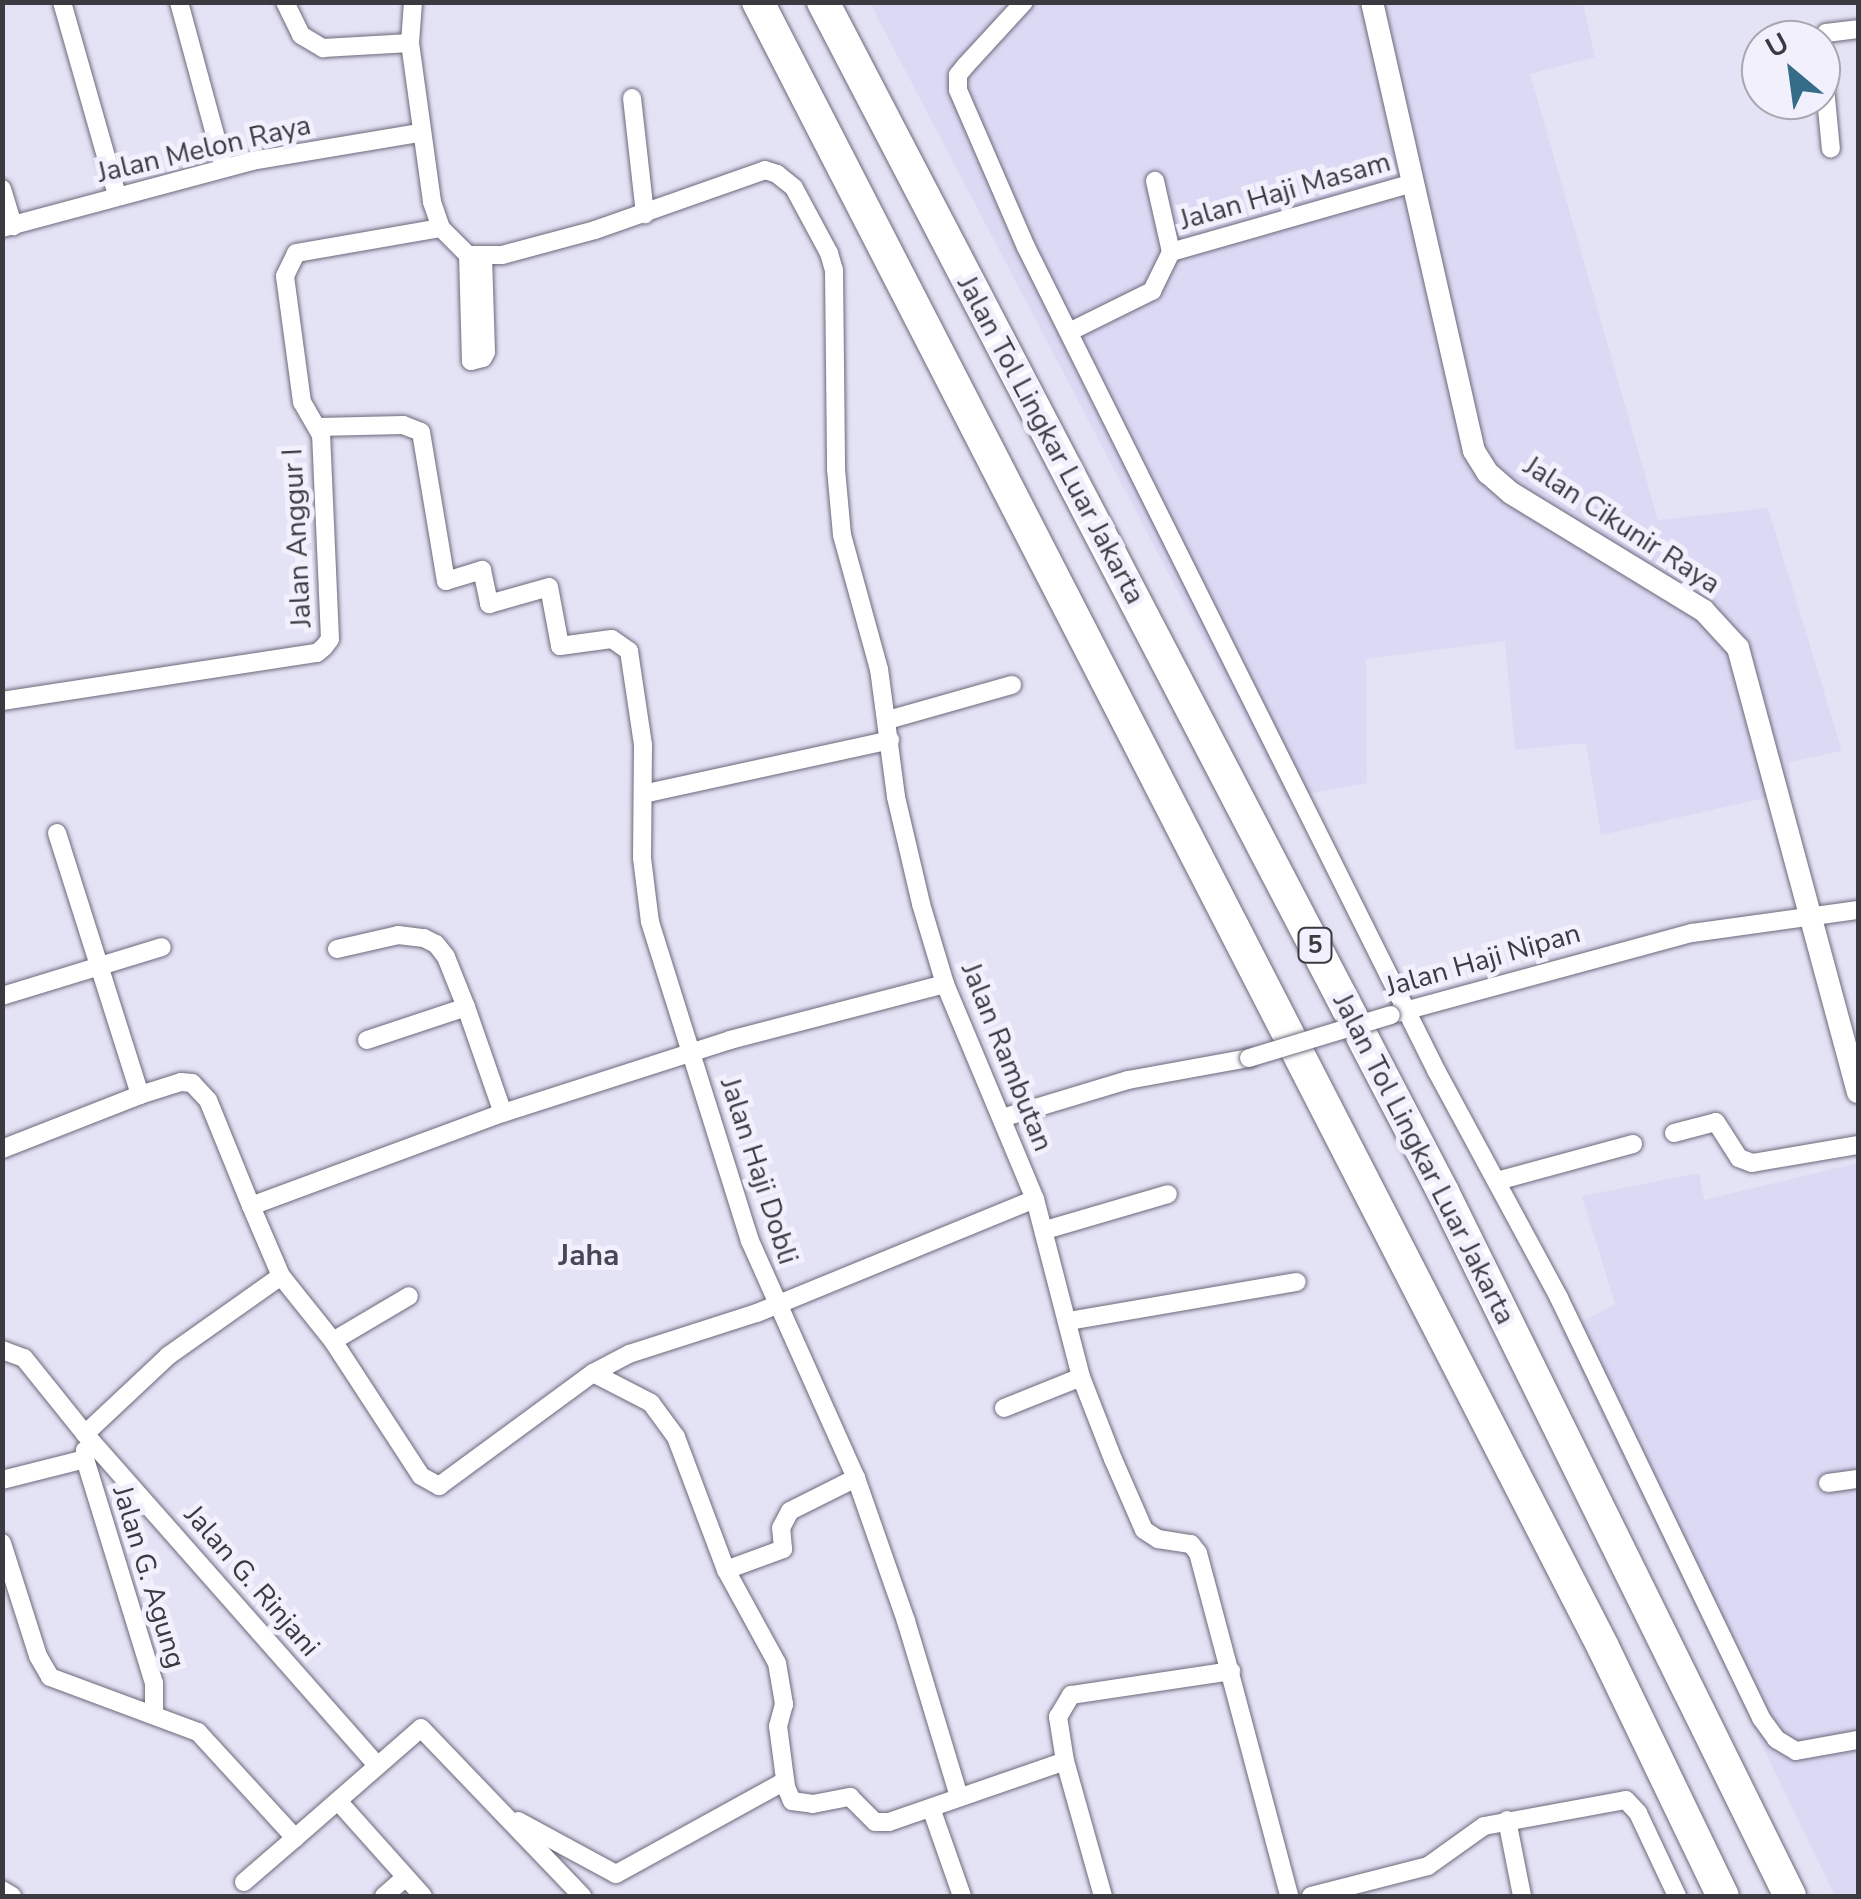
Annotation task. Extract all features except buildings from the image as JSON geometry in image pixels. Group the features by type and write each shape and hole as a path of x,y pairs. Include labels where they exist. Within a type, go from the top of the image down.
{"highway":[{"path":"758,2 1603,1647 1724,1896"},
{"name":"Jalan Tol Lingkar Luar Jakarta","path":"823,2 1443,1192 1790,1896"}],"street":[{"path":"62,2 117,195"},
{"path":"178,2 224,168"},
{"path":"285,2 300,34 323,48 410,44"},
{"path":"412,2 410,44 432,202 442,228 476,256 486,352 483,358 470,362 476,256"},
{"path":"1024,2 958,75 958,90 1069,332 1399,1013 1497,1180 1608,1396 1761,1718 1776,1740 1796,1750 1858,1740"},
{"name":"Jalan Cikunir Raya","path":"1372,2 1474,451 1488,473 1511,493 1704,611 1729,634 1744,662 1858,1092"},
{"path":"476,256 645,214 632,98"},
{"path":"1828,120 1831,149"},
{"name":"Jalan Melon Raya","path":"8,227 224,168 420,133"},
{"name":"Jalan Rambutan","path":"645,214 765,170 794,188 829,253 834,270 839,508 880,668 908,851 945,984 1035,1199 1081,1376 1144,1530 1158,1539 1191,1544 1198,1552 1289,1896"},
{"name":"Jalan Haji Masam","path":"1069,332 1152,291 1171,252 1155,182"},
{"name":"Jalan Haji Masam","path":"1171,252 1414,183"},
{"path":"2,189 8,227"},
{"name":"Jalan Anggur I","path":"2,701 317,653 324,647 330,639 318,427 302,402 285,276 296,253 442,228"},
{"name":"Jalan Haji Dobli","path":"318,427 403,425 421,432 446,581 482,570 489,604 549,587 560,646 612,640 624,644 638,700 647,906 741,1213 776,1306 856,1478 906,1621 959,1796"},
{"path":"888,720 1012,686"},
{"path":"643,794 890,740"},
{"path":"57,833 140,1096"},
{"name":"Jalan Haji Nipan","path":"1002,1118 1128,1080 1249,1058 1692,933 1810,920 1858,910"},
{"path":"338,949 398,935 424,938 436,944 446,957 466,1007 503,1114"},
{"path":"2,996 162,947"},
{"path":"250,1206 503,1114 830,1011 945,984"},
{"path":"367,1040 466,1007"},
{"path":"2,1149 181,1082 202,1090 282,1276 333,1341 421,1476 438,1486 594,1373 642,1350 776,1306 1035,1199"},
{"path":"1674,1133 1716,1122 1739,1158 1752,1164 1858,1144"},
{"path":"1497,1180 1632,1144"},
{"path":"1045,1230 1168,1194"},
{"path":"85,1434 168,1356 282,1276"},
{"path":"1068,1320 1297,1282"},
{"path":"333,1341 409,1296"},
{"name":"Jalan G. Rinjani","path":"2,1350 24,1358 85,1434 377,1765"},
{"path":"594,1373 651,1403 676,1437 726,1570 781,1677 784,1704 778,1726 785,1781 792,1801 813,1804 850,1797 875,1822 889,1822 1065,1761"},
{"path":"1004,1408 1081,1376"},
{"name":"Jalan G. Agung","path":"85,1434 85,1460 154,1683 154,1712"},
{"path":"2,1480 85,1460"},
{"path":"726,1570 782,1549 780,1528 790,1511 856,1478"},
{"path":"1828,1484 1858,1479"},
{"path":"2,1543 38,1656 50,1677 154,1712 198,1732 295,1838"},
{"path":"1102,1896 1065,1761 1058,1716 1071,1695 1230,1670"},
{"path":"244,1882 421,1728 582,1896"},
{"path":"502,1812 616,1874 785,1781"},
{"path":"1310,1896 1428,1866 1484,1826 1626,1800 1638,1813 1677,1896"},
{"path":"338,1801 423,1896"},
{"path":"931,1808 962,1896"},
{"path":"1507,1820 1522,1896"},
{"path":"384,1896 405,1878"},
{"path":"2,1890 12,1896"}],"shaded area":[{"path":"870,3 1583,3 1595,57 1530,74 1658,520 1768,508 1842,751 1789,762 1792,792 1601,835 1586,743 1515,750 1505,641 1366,659 1367,783 1286,798"},
{"path":"1858,1163 1858,1896 1835,1896 1562,1333 1615,1304 1582,1196 1699,1173 1704,1200"}],"district":[{"name":"Jaha","path":"589,1256"}]}
